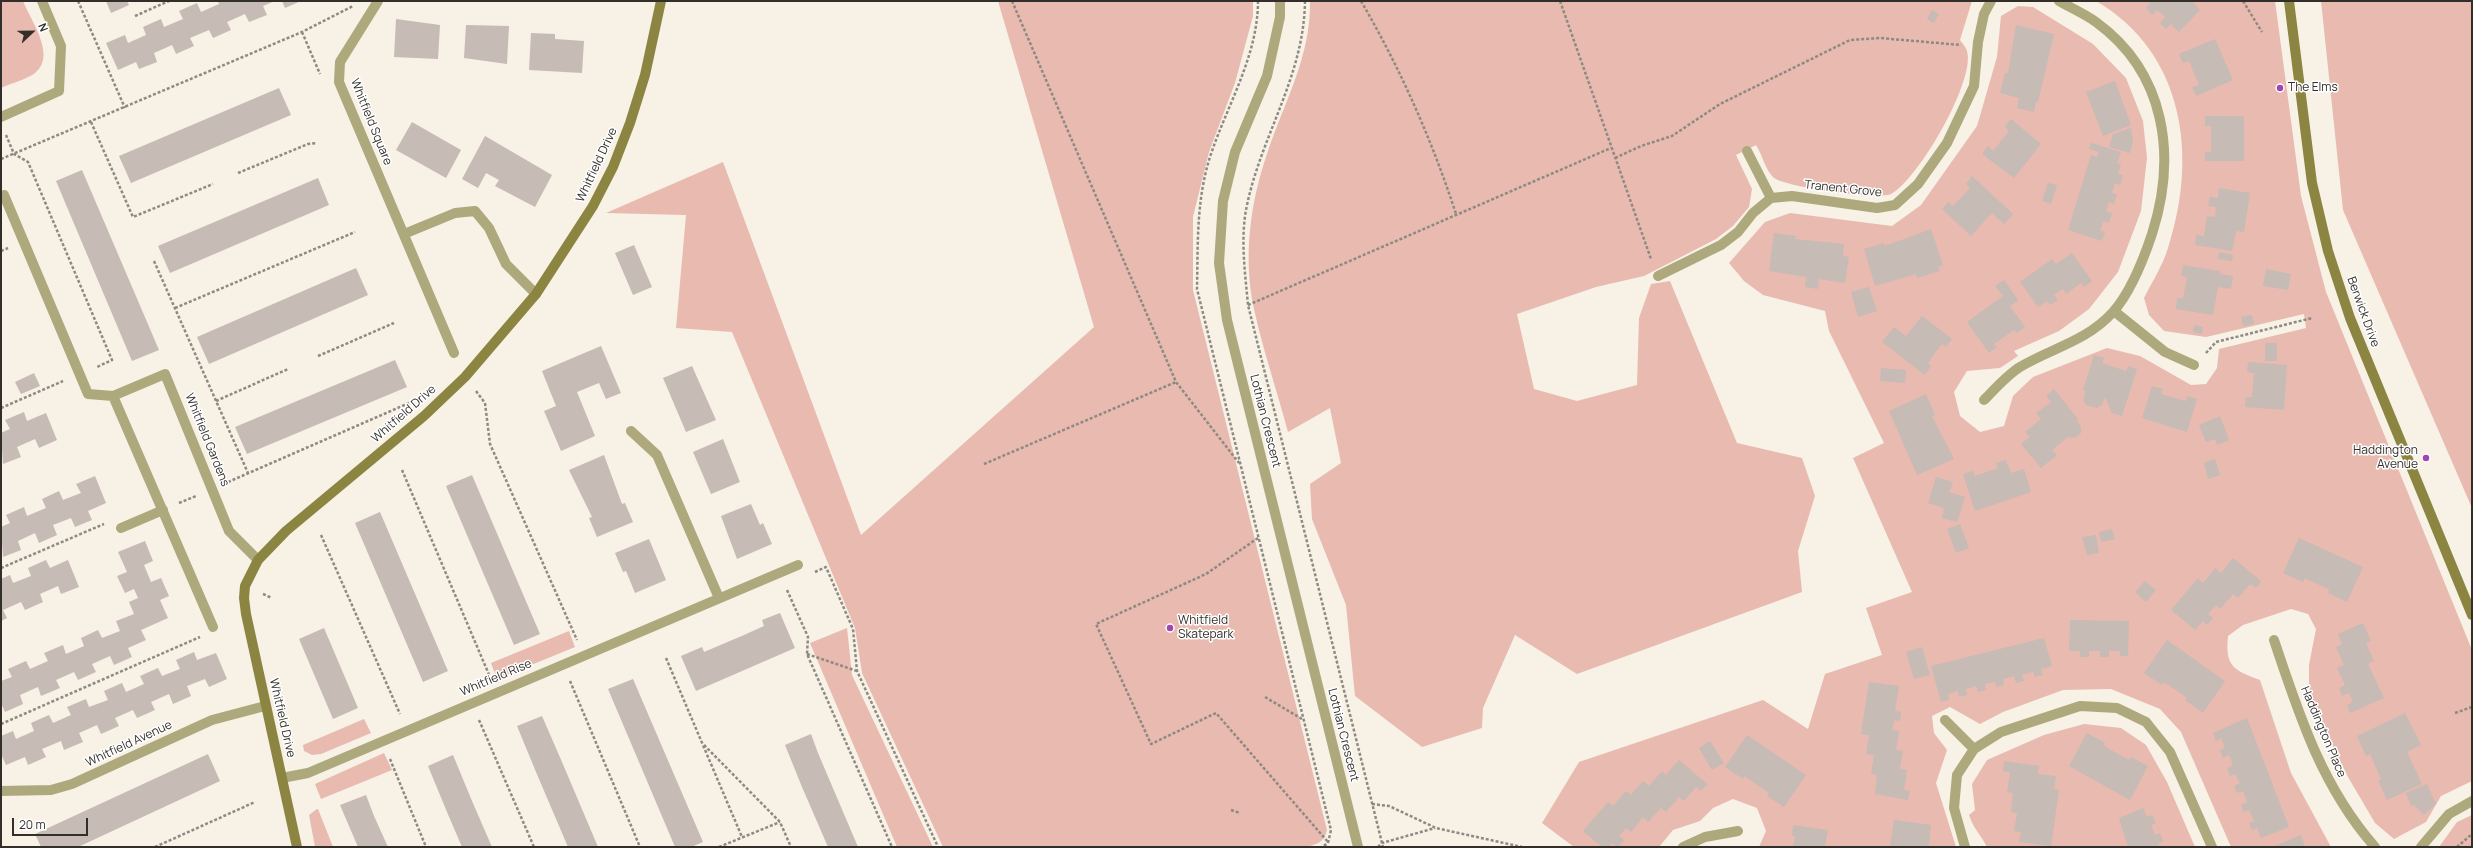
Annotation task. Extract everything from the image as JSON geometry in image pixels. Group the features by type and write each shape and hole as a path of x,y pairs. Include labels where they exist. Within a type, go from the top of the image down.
{"street":[{"path":"1,117 59,91 62,46 42,1"},
{"name":"Whitfield Square","path":"378,1 340,62 339,82 454,353"},
{"name":"Whitfield Drive","path":"297,847 265,706 244,598 245,586 258,560 286,531 424,416 465,377 536,294 593,206 613,167 630,123 645,75 661,1"},
{"name":"Lothian Crescent","path":"1280,1 1280,17 1267,76 1236,152 1223,201 1219,263 1227,320 1358,847"},
{"name":"Tranent Grove","path":"1771,198 1792,196 1877,208 1895,205 1918,184 1948,143 1974,86 1978,42 1984,14 1991,1"},
{"path":"1984,400 2019,368 2091,332 2114,311 2142,263 2159,211 2165,163 2162,122 2149,84 2126,50 2096,22 2059,1"},
{"name":"Berwick Drive","path":"2289,1 2312,183 2328,251 2350,318 2472,615"},
{"path":"1658,276 1721,245 1738,232 1753,213 1771,198 1747,152"},
{"name":"Whitfield Gardens","path":"4,195 88,394 113,396 165,374 230,531 258,560"},
{"path":"404,234 455,213 474,211 489,228 506,264 536,294"},
{"path":"2114,311 2164,352 2194,365"},
{"path":"113,396 213,627"},
{"path":"632,430 657,455 719,598"},
{"path":"121,528 163,510"},
{"name":"Whitfield Rise","path":"282,778 308,773 798,565"},
{"name":"Haddington Place","path":"2274,640 2297,711 2328,782 2358,828 2375,847"},
{"name":"Whitfield Avenue","path":"1,792 51,790 72,784 212,720 265,706"},
{"path":"1965,847 1954,808 1957,775 1974,749 2001,732 2038,718 2080,706 2117,708 2146,722 2170,752 2212,847"},
{"path":"1945,720 1974,749"},
{"path":"2421,847 2449,814 2472,801"},
{"path":"1683,847 1705,837 1738,831"}],"path":[{"path":"78,1 125,108"},
{"path":"135,16 169,1"},
{"path":"1012,1 1176,382 1240,465"},
{"path":"1305,1 1299,56 1283,104 1263,151 1246,205 1243,256 1248,305 1383,847"},
{"path":"1361,1 1389,49 1441,168 1456,214"},
{"path":"1560,1 1611,148 1658,276"},
{"path":"2243,1 2262,32"},
{"path":"1,159 125,108 302,32 356,4"},
{"path":"302,32 320,76 339,82"},
{"path":"1615,158 1641,146 1672,136 1720,104 1850,40 1880,38 1962,45 1978,42"},
{"path":"91,122 133,217 213,184"},
{"path":"1,408 112,360 28,162 14,154 4,130"},
{"path":"238,173 308,144 317,142"},
{"path":"1248,305 1611,148"},
{"path":"175,308 355,232"},
{"path":"154,261 248,473"},
{"path":"2194,365 2216,342 2312,318"},
{"path":"318,356 394,323"},
{"path":"216,401 288,369"},
{"path":"984,464 1176,382"},
{"path":"478,395 485,402 490,444 584,655"},
{"path":"163,510 413,402 424,416"},
{"path":"402,470 496,692"},
{"path":"1,568 111,521 121,528"},
{"path":"321,535 407,731"},
{"path":"1258,538 1206,574 1096,624 1151,744 1216,714 1328,843"},
{"path":"798,565 803,577 826,567 853,629 857,671 938,847"},
{"path":"779,572 808,637 807,654 892,847"},
{"path":"1,724 197,639 213,627"},
{"path":"807,654 857,671"},
{"path":"666,658 742,838"},
{"path":"562,664 640,847"},
{"path":"1265,697 1303,719"},
{"path":"471,703 534,847"},
{"path":"2455,713 2472,707"},
{"path":"383,741 426,847"},
{"path":"702,743 780,822 790,847"},
{"path":"155,847 255,802"},
{"path":"1372,804 1389,806 1436,828 1522,847"},
{"path":"1231,810 1240,813"},
{"path":"719,847 780,822"},
{"path":"1378,847 1382,842 1436,828"},
{"path":"2457,847 2472,834"}],"shaded area":[{"path":"1,1 23,1 40,38 44,57 41,66 35,73 27,78 1,88"},
{"path":"998,1 1253,1 1253,16 1235,83 1209,152 1193,217 1193,290 1327,830 1324,838 1317,844 1306,847 943,847 862,673 855,628 732,332 676,328 686,215 606,213 723,162 861,535 1094,327"},
{"path":"1310,1 1972,1 1960,40 1967,51 1967,65 1963,84 1942,128 1916,170 1891,194 1869,195 1831,192 1780,181 1770,174 1756,145 1736,155 1752,189 1749,207 1733,226 1716,239 1644,276 1596,287 1517,314 1534,389 1577,401 1637,385 1639,318 1651,284 1670,281 1737,443 1802,458 1815,496 1798,551 1802,592 1577,674 1515,635 1483,708 1482,728 1422,747 1355,696 1346,605 1312,519 1310,484 1341,463 1330,408 1288,432 1254,309 1249,270 1250,231 1256,192 1267,154 1301,60 1309,22"},
{"path":"2096,1 2275,1 2301,196 2326,292 2472,650 2472,781 2441,796 2426,822 2394,839 2375,823 2348,777 2315,709 2309,686 2309,665 2316,629 2308,614 2291,609 2243,625 2228,636 2228,654 2233,666 2237,670 2260,680 2291,773 2331,847 2231,847 2181,732 2160,709 2111,689 2063,690 2003,712 1980,724 1950,707 1932,716 1934,733 1947,750 1936,783 1956,847 1759,847 1766,831 1757,808 1733,799 1713,808 1700,821 1673,830 1659,847 1574,847 1542,823 1579,762 1763,700 1808,729 1825,674 1882,655 1866,608 1912,592 1853,458 1884,443 1829,331 1825,311 1763,295 1744,281 1729,263 1765,222 1790,213 1892,226 1921,205 1977,126 1997,57 2001,16 2018,6 2033,7 2093,44 2126,78 2143,121 2147,158 2141,211 2118,272 2089,309 2059,331 2014,351 2018,356 2000,368 1967,371 1954,392 1960,416 1980,432 2004,426 2013,396 2033,377 2107,348 2140,356 2191,385 2206,384 2217,368 2219,349 2306,328 2304,314 2206,337 2164,331 2149,315 2144,298 2168,248 2177,213 2182,178 2182,144 2177,110 2166,78 2149,49 2126,23"},
{"path":"2321,1 2472,1 2472,508 2343,210"},
{"path":"847,628 852,675 933,847 897,847 810,643"},
{"path":"569,631 575,647 497,679 491,663"},
{"path":"364,719 371,733 321,754 312,755 304,751 303,745"},
{"path":"2084,724 2121,728 2146,745 2167,782 2195,847 1987,847 1969,815 1975,810 1972,784 1987,760 2044,735"},
{"path":"384,753 392,770 321,799 315,784"},
{"path":"317,809 333,847 315,847 309,815"},
{"path":"2472,815 2472,847 2439,847 2457,822"}],"building":[{"path":"106,1 127,1 129,5 111,13"},
{"path":"218,1 275,1 263,6 267,15 249,22 245,14 227,22 231,30 213,38 209,30 190,38 194,46 176,54 172,45 154,53 157,62 139,69 136,62 118,70 106,43 125,35 128,43 146,35 143,27 161,19 164,27 183,19 179,11 197,3 201,12 219,4"},
{"path":"282,1 301,1 285,8"},
{"path":"2148,1 2192,1 2200,10 2179,32 2171,24 2166,29 2160,23 2165,17 2157,10 2152,15 2146,8 2150,3"},
{"path":"1932,10 1939,14 1934,23 1927,19"},
{"path":"396,19 440,25 438,59 394,57"},
{"path":"466,25 509,26 507,64 464,58"},
{"path":"2016,25 2054,34 2038,102 2036,102 2034,112 2017,108 2019,98 2000,93 2005,73 2008,73"},
{"path":"531,33 555,34 555,39 584,41 582,73 529,70"},
{"path":"2215,39 2233,80 2196,96 2192,87 2199,85 2189,61 2183,63 2179,54"},
{"path":"2115,81 2131,125 2103,136 2086,92"},
{"path":"279,88 291,115 131,183 119,156"},
{"path":"2205,116 2244,116 2244,161 2205,161 2205,152 2211,152 2211,126 2205,126"},
{"path":"2011,119 2041,144 2014,178 1982,154 1988,146 1993,151 2009,131 2005,127"},
{"path":"412,122 461,150 446,178 396,150"},
{"path":"2131,128 2133,142 2130,153 2109,147 2113,134"},
{"path":"485,136 552,175 535,207 495,186 499,180 486,173 478,188 462,179"},
{"path":"2091,143 2121,152 2117,163 2121,164 2118,174 2123,175 2120,185 2115,183 2112,193 2117,194 2114,204 2109,202 2106,211 2112,213 2109,223 2103,221 2100,231 2105,232 2102,241 2068,230 2091,155 2097,157 2099,152 2089,149"},
{"path":"82,170 159,350 132,361 56,181"},
{"path":"1972,176 2013,214 2004,224 1992,213 1971,236 1942,209 1948,202 1953,206 1970,188 1966,184"},
{"path":"318,178 329,205 170,273 158,246"},
{"path":"2048,183 2057,185 2051,204 2042,201"},
{"path":"2219,188 2250,193 2244,232 2236,231 2232,251 2195,245 2196,235 2204,236 2207,216 2215,217 2216,207 2208,206 2210,197 2218,198"},
{"path":"1931,229 1943,265 1938,267 1940,271 1917,278 1916,274 1875,286 1864,249 1884,243 1885,246"},
{"path":"1774,233 1796,236 1795,239 1844,244 1843,256 1849,257 1845,283 1819,279 1818,289 1805,287 1806,277 1769,271"},
{"path":"634,245 652,287 633,295 615,253"},
{"path":"2219,252 2233,255 2232,261 2218,259"},
{"path":"2072,253 2092,281 2084,287 2081,283 2066,294 2063,289 2054,295 2058,300 2050,305 2047,301 2038,307 2020,282 2052,259 2056,264"},
{"path":"2183,265 2220,271 2220,274 2233,276 2231,289 2218,287 2213,315 2176,309 2177,298 2183,298 2187,277 2181,276"},
{"path":"356,268 368,295 209,364 197,337"},
{"path":"2266,269 2291,274 2288,290 2263,286"},
{"path":"2004,280 2018,300 2010,306 2025,327 2017,333 2014,330 1994,344 1997,347 1989,353 1967,322 2003,296 1995,286"},
{"path":"1869,287 1877,311 1858,317 1851,292"},
{"path":"2252,315 2254,324 2243,326 2241,317"},
{"path":"1922,316 1952,339 1946,347 1942,344 1934,354 1928,363 1931,366 1925,375 1882,342 1894,327 1906,336"},
{"path":"2194,325 2203,327 2202,334 2193,332"},
{"path":"2265,343 2277,343 2277,361 2265,361"},
{"path":"601,346 621,393 606,399 599,383 577,392 595,436 561,451 544,411 556,406 542,371"},
{"path":"2094,355 2104,358 2102,363 2126,371 2128,366 2137,369 2122,416 2112,413 2105,397 2102,405 2097,408 2086,405 2083,400 2086,391 2083,390"},
{"path":"395,360 407,387 247,454 235,427"},
{"path":"2248,362 2287,365 2284,410 2245,407 2246,397 2252,397 2254,373 2247,372"},
{"path":"692,366 716,420 686,432 663,378"},
{"path":"1881,368 1906,370 1905,383 1880,381"},
{"path":"34,373 40,386 21,394 15,382"},
{"path":"2152,386 2163,389 2161,394 2186,401 2188,396 2197,399 2187,432 2142,418"},
{"path":"2054,389 2078,419 2076,420 2081,427 2081,433 2074,438 2068,437 2052,450 2057,455 2041,468 2021,444 2030,437 2025,432 2041,419 2036,413 2051,402 2046,396"},
{"path":"1926,394 1935,415 1932,416 1954,459 1917,475 1889,411"},
{"path":"24,412 27,421 46,413 57,440 39,448 35,439 17,447 21,457 3,464 1,433 10,429 5,420"},
{"path":"2220,416 2229,440 2217,445 2215,439 2206,442 2199,425"},
{"path":"723,439 740,482 711,494 693,452"},
{"path":"604,455 622,504 625,503 633,522 597,537 589,518 592,517 569,470"},
{"path":"2215,459 2220,475 2208,479 2204,463"},
{"path":"2006,460 2011,473 2024,469 2031,492 1975,511 1963,474 1973,471 1975,476 1998,468 1996,463"},
{"path":"472,475 540,634 514,645 446,486"},
{"path":"95,476 106,503 88,511 92,520 75,527 71,518 53,525 57,535 39,543 35,533 18,541 21,550 3,557 1,527 10,523 6,515 24,507 27,516 46,508 42,499 59,491 63,500 81,493 76,484"},
{"path":"1936,477 1953,482 1949,492 1965,497 1957,522 1942,518 1944,508 1928,503"},
{"path":"751,504 760,525 763,523 772,544 737,559 721,516"},
{"path":"380,512 448,671 423,682 355,523"},
{"path":"1960,524 1969,548 1956,553 1947,529"},
{"path":"2112,529 2115,539 2101,542 2099,532"},
{"path":"2096,535 2099,553 2087,555 2082,537"},
{"path":"2299,538 2363,567 2347,602 2328,593 2329,589 2305,578 2303,582 2283,573"},
{"path":"649,539 666,580 635,593 626,571 623,572 615,553"},
{"path":"145,541 153,561 144,565 151,582 161,578 169,596 160,600 168,618 141,630 146,640 128,648 132,657 114,665 110,656 92,664 96,672 78,680 74,672 56,680 60,688 41,696 38,687 20,695 23,704 5,712 1,703 1,681 12,677 8,669 26,661 30,669 48,661 44,653 63,645 66,654 84,646 81,638 98,630 102,638 120,631 116,621 134,614 129,602 138,598 134,589 125,593 117,576 127,572 118,552"},
{"path":"2233,558 2261,581 2256,588 2250,584 2238,598 2233,594 2220,609 2216,605 2208,614 2213,618 2207,625 2203,621 2195,630 2171,610 2198,578 2203,583 2215,568 2221,573"},
{"path":"46,560 50,568 68,560 79,587 61,594 58,586 40,594 43,602 25,610 21,602 3,610 7,618 1,621 1,579 10,575 13,583 31,576 28,568"},
{"path":"2145,581 2156,590 2146,602 2135,592"},
{"path":"780,613 795,648 696,691 681,656 702,647 704,652 744,635 764,626 762,620"},
{"path":"2070,620 2129,621 2128,656 2120,656 2120,651 2109,651 2109,657 2100,657 2100,651 2089,651 2089,657 2080,657 2080,651 2069,651"},
{"path":"2363,623 2371,641 2366,643 2374,661 2368,664 2384,698 2350,713 2347,705 2353,702 2349,693 2342,696 2339,688 2345,685 2337,668 2344,665 2336,647 2342,644 2338,634"},
{"path":"324,628 358,708 333,719 299,639"},
{"path":"2044,638 2052,666 2041,669 2043,675 2035,677 2033,672 2022,675 2024,681 2016,683 2014,676 2003,679 2004,685 1996,687 1995,682 1985,684 1986,690 1978,692 1976,686 1966,689 1967,695 1959,697 1958,691 1948,694 1949,700 1941,702 1931,666"},
{"path":"2167,640 2225,681 2203,713 2185,700 2187,698 2176,690 2164,682 2162,685 2144,673"},
{"path":"1922,647 1930,675 1914,679 1906,652"},
{"path":"194,652 197,660 216,653 227,679 209,687 205,679 187,686 191,696 173,704 169,694 151,702 155,710 137,718 133,710 115,718 119,726 101,734 97,725 79,733 83,742 64,750 61,741 42,749 46,757 28,765 25,757 6,765 1,754 1,736 13,731 16,739 34,731 31,723 49,715 53,723 71,715 67,707 86,699 89,707 108,700 104,691 122,683 126,692 144,684 140,676 158,668 162,676 180,669 176,660"},
{"path":"633,679 703,842 691,847 675,847 608,689"},
{"path":"1869,682 1899,686 1895,711 1901,712 1900,721 1894,720 1892,730 1899,731 1896,750 1903,751 1900,769 1907,770 1904,790 1910,791 1908,800 1875,794 1877,775 1871,774 1874,755 1866,754 1869,735 1861,734"},
{"path":"2405,713 2421,745 2407,752 2422,784 2387,800 2378,780 2381,779 2370,754 2366,756 2357,736"},
{"path":"542,716 598,847 568,847 517,726"},
{"path":"2247,718 2289,827 2261,838 2257,828 2252,830 2249,823 2254,821 2249,810 2244,812 2241,805 2247,802 2243,791 2237,793 2234,786 2240,783 2235,774 2230,776 2227,768 2233,765 2229,755 2223,758 2220,750 2225,748 2221,738 2216,741 2213,733"},
{"path":"2087,733 2105,743 2104,746 2129,760 2131,757 2148,766 2130,800 2069,766"},
{"path":"811,734 858,847 828,847 802,787 785,745"},
{"path":"1747,735 1806,775 1784,807 1767,796 1769,793 1756,784 1744,776 1743,779 1725,767"},
{"path":"1710,741 1724,763 1712,770 1699,748"},
{"path":"208,754 220,781 78,847 41,847 35,834"},
{"path":"453,755 492,847 462,847 447,812 428,766"},
{"path":"1679,760 1707,784 1701,791 1696,787 1684,801 1679,797 1666,812 1661,808 1648,822 1643,817 1631,832 1626,828 1619,836 1624,840 1618,847 1612,843 1609,847 1602,847 1583,831 1608,802 1613,806 1626,791 1631,795 1643,781 1649,786 1662,771 1666,775"},
{"path":"2004,761 2039,766 2038,774 2056,776 2054,789 2059,790 2051,846 2019,842 2021,832 2014,831 2017,813 2011,812 2013,793 2007,792 2010,772 2003,771"},
{"path":"2427,784 2436,804 2424,815 2414,805 2411,806 2406,793"},
{"path":"366,795 388,847 358,847 340,805"},
{"path":"2143,808 2147,817 2152,815 2156,823 2151,825 2155,835 2160,833 2163,841 2158,844 2160,847 2128,847 2119,818"},
{"path":"1894,820 1931,825 1929,846 1890,847"},
{"path":"1793,825 1828,830 1825,847 1793,847 1795,836 1792,835"},
{"path":"2301,835 2305,847 2272,847"}],"place":[{"name":"The Elms","path":"2280,88"},
{"name":"Haddington Avenue","path":"2426,458"},
{"name":"Whitfield Skatepark","path":"1170,628"}]}
